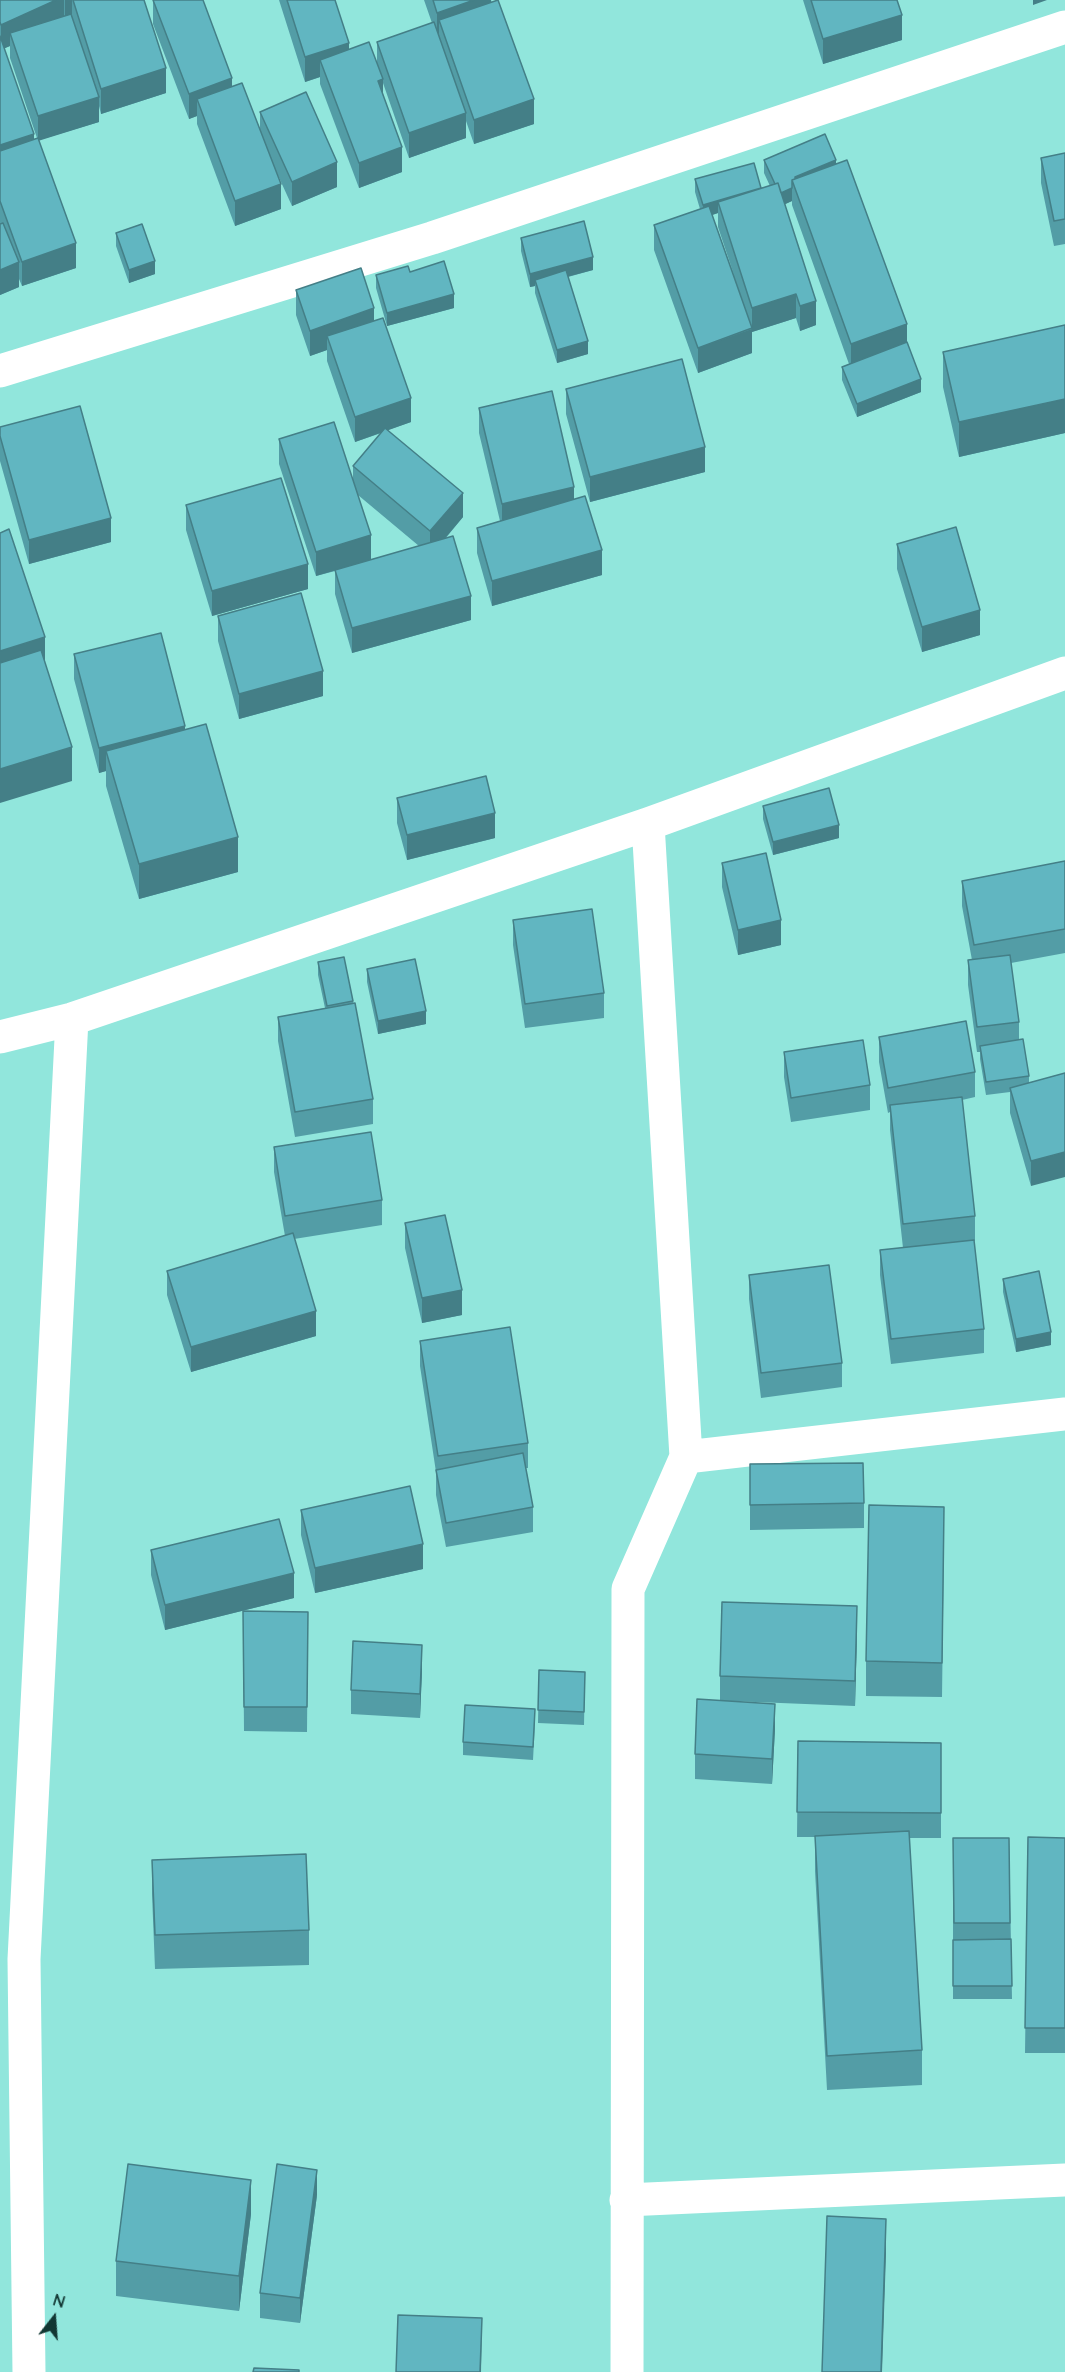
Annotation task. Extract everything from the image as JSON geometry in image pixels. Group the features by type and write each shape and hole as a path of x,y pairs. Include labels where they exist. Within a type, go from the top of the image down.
{"street":[{"path":"0,371 432,238 1065,27"},
{"path":"0,1037 72,1019 648,824 1065,673"},
{"path":"627,2372 628,1589 686,1456 648,824"},
{"path":"29,2372 24,1959 72,1019"},
{"path":"686,1456 1065,1414"},
{"path":"626,2200 1065,2180"}],"building":[{"path":"0,0 56,0 1,25"},
{"path":"73,0 144,0 166,68 101,89"},
{"path":"153,0 203,0 232,78 189,94"},
{"path":"287,0 335,0 349,43 305,57"},
{"path":"433,0 474,0 437,13"},
{"path":"498,0 534,99 474,120 439,20"},
{"path":"811,0 897,0 902,15 823,39"},
{"path":"71,14 99,97 38,116 10,33"},
{"path":"434,22 466,113 409,133 377,42"},
{"path":"0,36 34,134 0,145"},
{"path":"369,42 383,79 378,81 402,147 359,163 320,60"},
{"path":"242,83 281,184 235,201 197,99"},
{"path":"306,92 337,162 292,182 260,112"},
{"path":"825,134 836,160 795,177 792,180 792,188 781,193 778,183 775,184 764,160"},
{"path":"38,138 76,243 22,262 0,201 0,151"},
{"path":"1065,153 1065,219 1054,221 1041,158"},
{"path":"847,160 907,324 851,344 792,180"},
{"path":"754,163 761,188 703,205 695,179"},
{"path":"778,183 816,301 800,306 796,294 752,308 718,202"},
{"path":"709,206 752,328 698,348 654,225"},
{"path":"584,221 593,257 530,274 521,238"},
{"path":"3,223 19,262 0,270 0,224"},
{"path":"142,224 155,261 129,270 116,233"},
{"path":"444,261 454,294 387,313 376,275 408,266 410,272"},
{"path":"361,268 374,308 310,331 296,290"},
{"path":"566,270 588,341 557,350 535,280"},
{"path":"383,318 411,398 355,417 327,336"},
{"path":"1065,325 1065,399 959,422 943,352"},
{"path":"907,342 921,379 857,404 842,367"},
{"path":"682,359 705,447 590,477 566,389"},
{"path":"552,391 574,487 502,504 479,408"},
{"path":"80,406 111,518 29,540 0,436 0,427"},
{"path":"334,422 371,535 316,552 279,439"},
{"path":"385,428 463,493 430,531 353,466"},
{"path":"281,478 308,564 212,591 186,505"},
{"path":"585,496 602,550 492,581 477,528"},
{"path":"956,527 980,610 922,627 897,544"},
{"path":"9,529 45,637 0,651 0,533"},
{"path":"453,536 471,596 352,628 335,570"},
{"path":"301,593 323,671 239,694 218,616"},
{"path":"161,633 185,726 99,748 74,654"},
{"path":"41,650 72,747 0,769 0,663"},
{"path":"206,724 238,837 139,864 106,751"},
{"path":"486,776 495,813 407,835 397,798"},
{"path":"829,788 839,825 773,842 763,806"},
{"path":"766,853 781,920 738,930 722,863"},
{"path":"1065,861 1065,929 974,945 962,881"},
{"path":"592,909 604,993 525,1004 513,920"},
{"path":"1010,955 1019,1022 977,1027 968,960"},
{"path":"344,957 353,1001 327,1006 318,962"},
{"path":"415,959 426,1011 378,1021 367,969"},
{"path":"355,1003 373,1099 295,1112 278,1017"},
{"path":"966,1021 975,1072 888,1088 879,1037"},
{"path":"1023,1039 1029,1076 986,1082 980,1046"},
{"path":"863,1040 870,1085 791,1098 784,1052"},
{"path":"1065,1073 1065,1152 1031,1161 1010,1088"},
{"path":"962,1097 975,1216 903,1224 890,1105"},
{"path":"371,1132 382,1200 285,1216 274,1147"},
{"path":"445,1215 462,1290 422,1298 405,1223"},
{"path":"293,1233 316,1311 191,1347 167,1271"},
{"path":"974,1240 984,1329 891,1339 880,1250"},
{"path":"829,1265 842,1363 761,1373 749,1275"},
{"path":"1039,1271 1051,1332 1016,1339 1003,1279"},
{"path":"510,1327 528,1443 438,1456 420,1341"},
{"path":"523,1453 533,1507 446,1523 436,1470"},
{"path":"863,1463 864,1503 750,1505 750,1464"},
{"path":"410,1486 423,1544 315,1568 301,1510"},
{"path":"869,1505 944,1507 942,1663 866,1661"},
{"path":"279,1519 294,1573 165,1605 151,1550"},
{"path":"722,1602 857,1606 855,1681 720,1676"},
{"path":"243,1611 308,1612 307,1707 244,1707"},
{"path":"353,1641 422,1645 420,1694 351,1690"},
{"path":"539,1670 585,1672 584,1712 538,1710"},
{"path":"697,1699 775,1704 772,1759 695,1754"},
{"path":"465,1705 535,1709 533,1747 463,1742"},
{"path":"798,1741 941,1743 941,1813 797,1812"},
{"path":"909,1831 922,2050 827,2056 815,1836"},
{"path":"1028,1837 1065,1838 1065,2028 1025,2028"},
{"path":"953,1838 1009,1838 1010,1923 954,1923"},
{"path":"306,1854 309,1930 155,1935 152,1860"},
{"path":"1011,1939 1012,1986 953,1986 953,1940"},
{"path":"128,2164 251,2180 239,2276 116,2261"},
{"path":"277,2164 317,2170 300,2298 260,2293"},
{"path":"827,2216 886,2219 881,2372 822,2372"},
{"path":"398,2315 482,2318 480,2372 396,2372"},
{"path":"254,2368 299,2370 299,2372 253,2372"}]}
